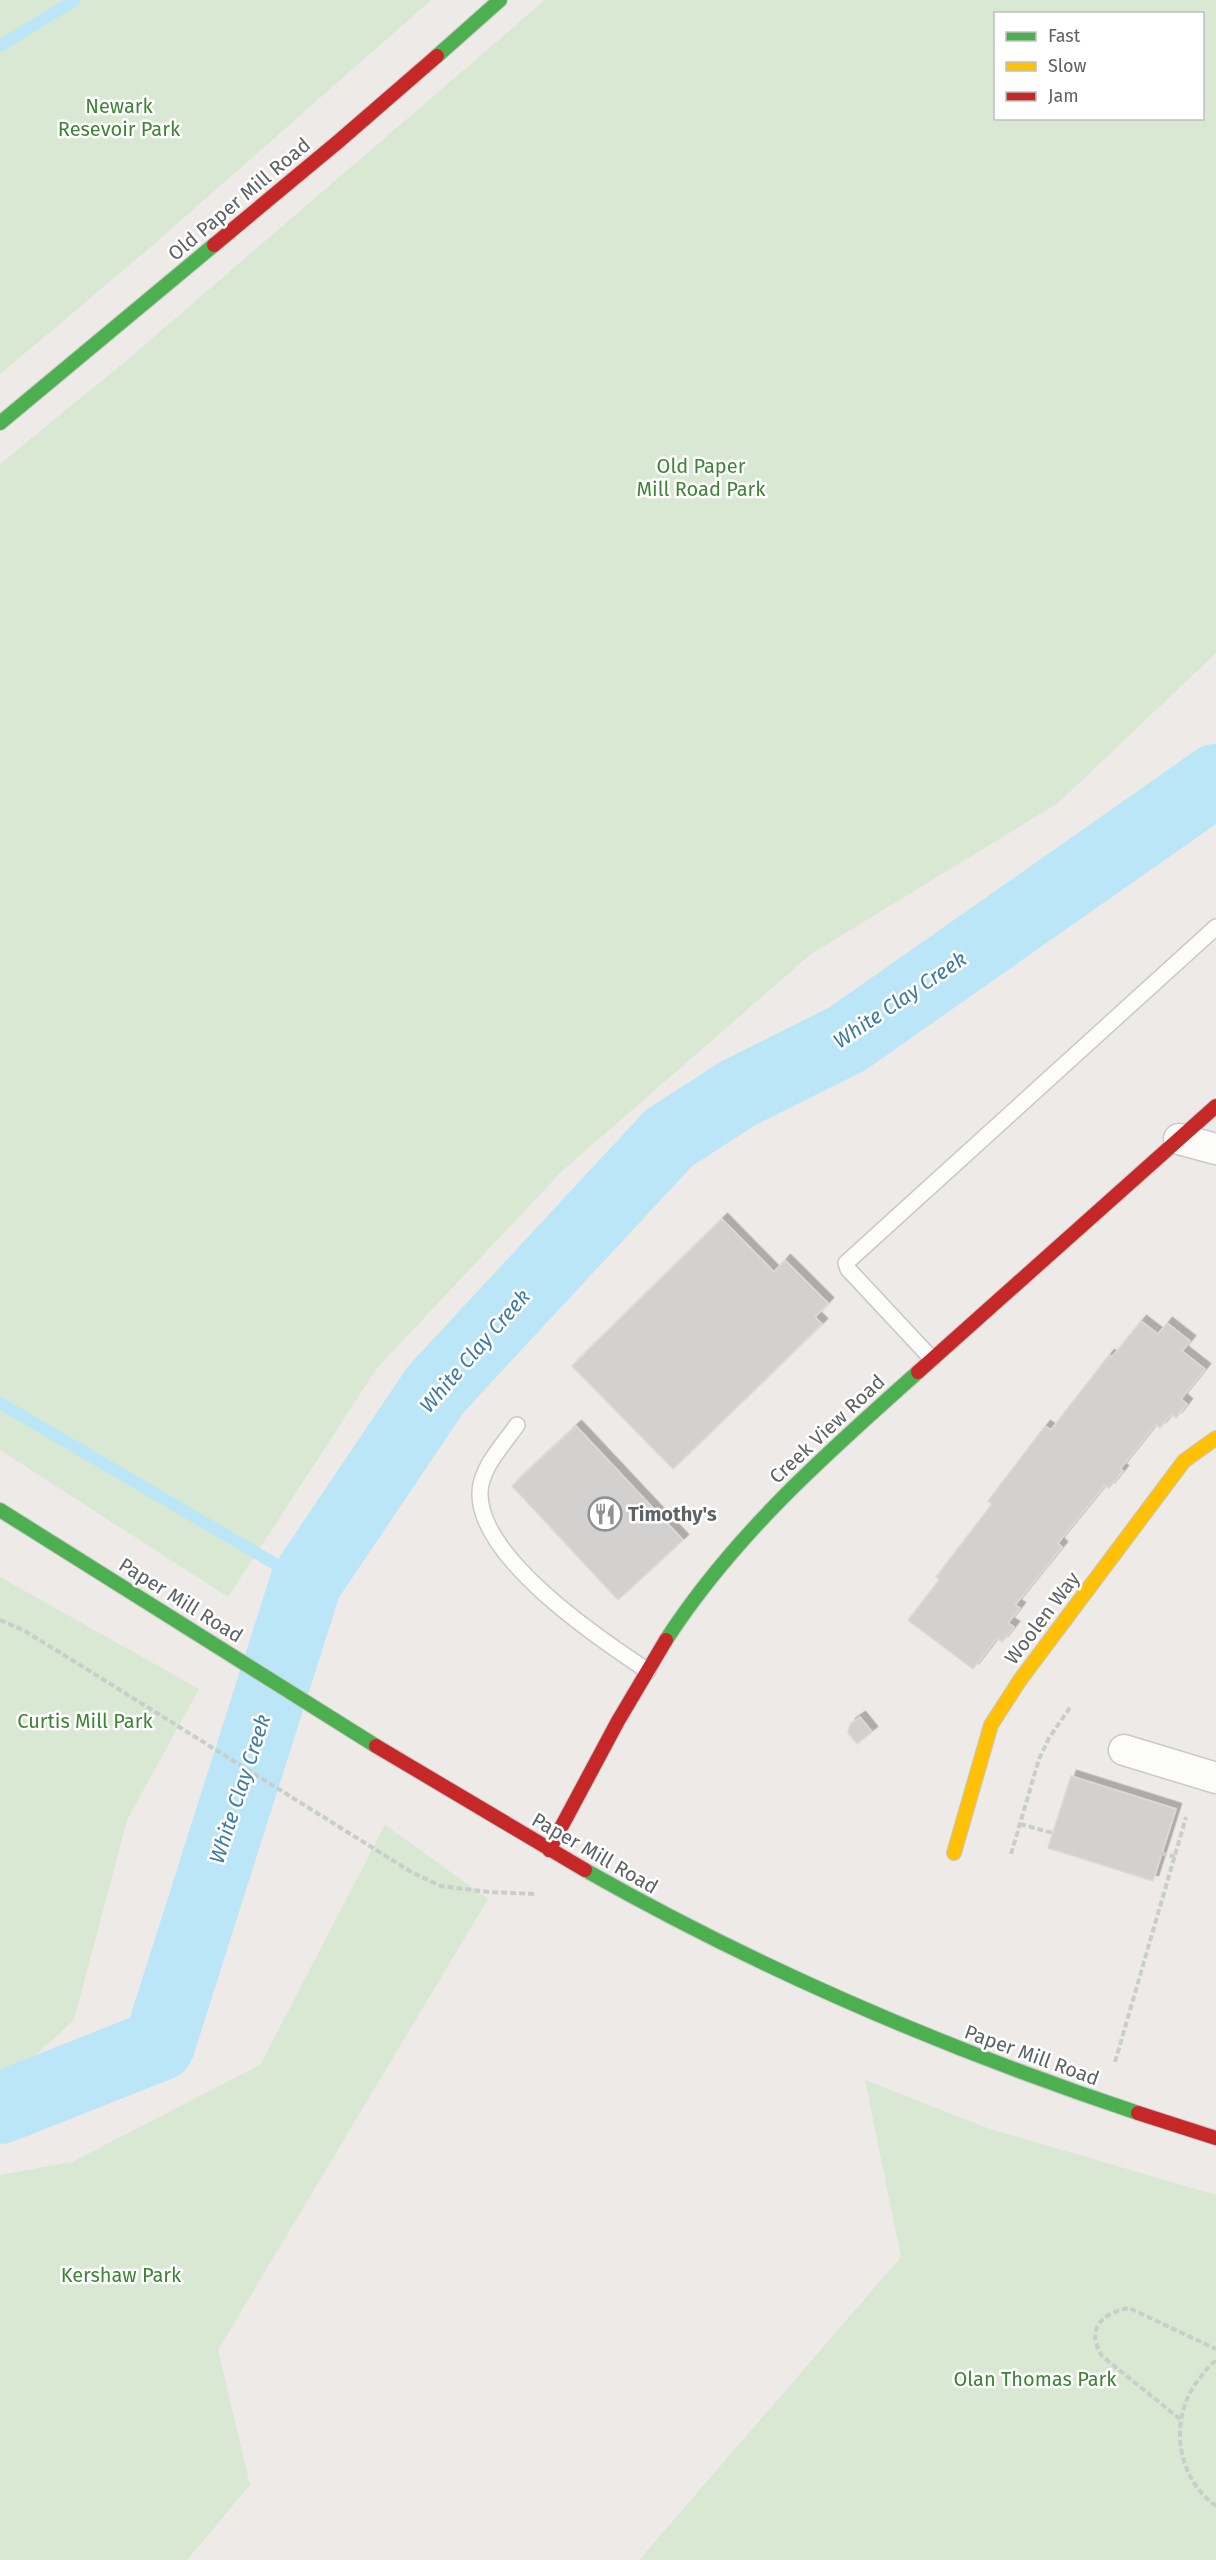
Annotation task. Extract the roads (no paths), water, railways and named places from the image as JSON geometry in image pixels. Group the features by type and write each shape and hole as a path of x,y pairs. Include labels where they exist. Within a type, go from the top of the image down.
{"street":[{"name":"Old Paper Mill Road","path":"0,423 339,141 500,0"},
{"name":"Creek View Road","path":"549,1850 648,1671 694,1598 762,1518 806,1472 1216,1106"},
{"path":"1179,1139 1216,1149"},
{"name":"Woolen Way","path":"954,1853 991,1725 1020,1680 1184,1461 1216,1438"},
{"name":"Paper Mill Road","path":"0,1510 413,1769 620,1891 699,1933 851,2005 924,2036 1013,2070 1216,2138"},
{"path":"1124,1750 1216,1778"}],"lane":[{"path":"932,1359 848,1269 846,1263 1216,927"},
{"path":"517,1425 486,1470 479,1491 482,1512 493,1536 531,1581 588,1631 648,1671"}],"waterway":[{"path":"0,46 75,0"},
{"name":"White Clay Creek","path":"0,2108 159,2045 306,1582 436,1389 669,1138 737,1094 847,1039 1216,780"},
{"path":"0,1403 306,1582"}],"place":[{"name":"Timothy's","path":"605,1514"}],"park label":[{"name":"Newark Resevoir Park","path":"119,118"},
{"name":"Old Paper Mill Road Park","path":"701,478"},
{"name":"Curtis Mill Park","path":"85,1721"},
{"name":"Kershaw Park","path":"121,2275"},
{"name":"Olan Thomas Park","path":"1035,2379"}]}
